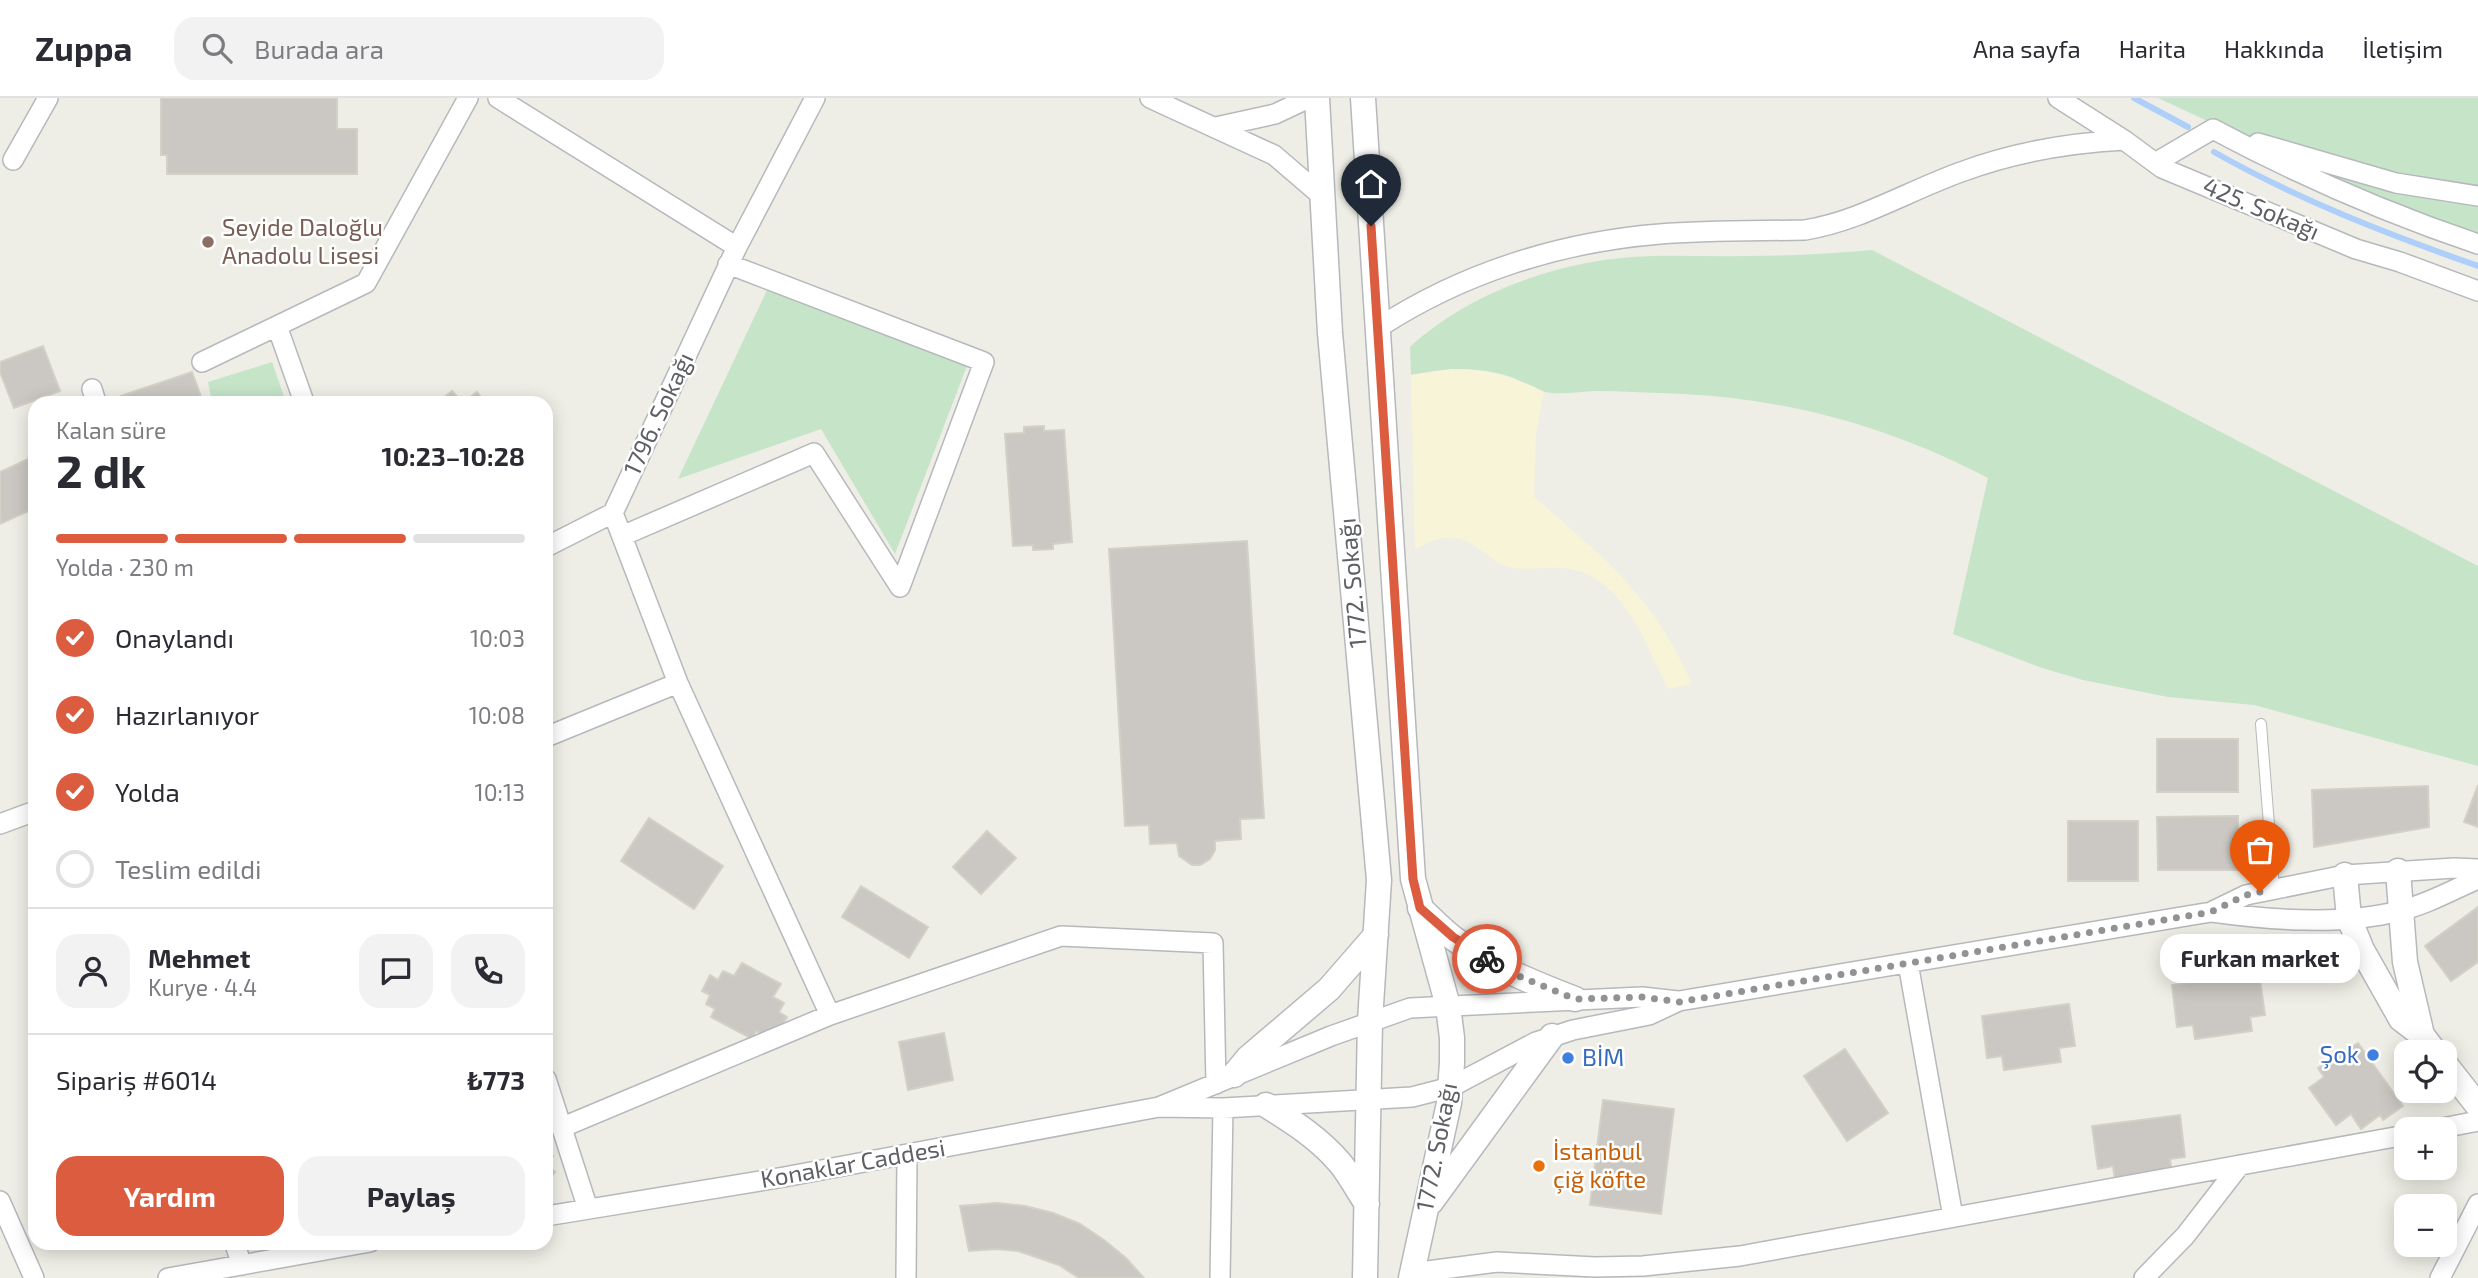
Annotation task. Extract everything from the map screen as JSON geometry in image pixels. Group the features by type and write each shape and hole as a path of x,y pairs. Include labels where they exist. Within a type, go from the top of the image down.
{"street":[{"path":"13,160 48,98"},
{"path":"202,362 366,283 468,98"},
{"path":"498,98 732,255 984,362 900,587 814,453 622,536"},
{"name":"1796. Sokağı","path":"613,513 732,255 815,98"},
{"path":"1150,98 1274,155 1323,197"},
{"path":"1216,127 1275,114 1309,98"},
{"name":"1772. Sokağı","path":"1317,98 1330,332 1379,880 1370,1021 1364,1278"},
{"name":"1772. Sokağı","path":"1363,98 1413,879 1448,1006 1452,1038 1451,1087 1411,1276"},
{"name":"425. Sokağı","path":"2058,98 2162,168 2357,249 2411,265 2478,291"},
{"path":"2155,163 2213,129 2396,183 2478,196"},
{"path":"2213,129 2322,184 2378,208 2478,244"},
{"path":"1378,328 1415,303 1470,278 1546,252 1586,243 1661,233 1805,230 1824,227 1865,214 1887,202 1988,162 2047,147 2124,140"},
{"path":"277,326 302,396"},
{"path":"553,543 613,513 678,683 830,1015"},
{"path":"553,734 678,683"},
{"path":"0,824 28,814"},
{"name":"Konaklar Caddesi","path":"553,1215 907,1155 1158,1107 1223,1108 1412,1097 1451,1087 1520,1049 1552,1036 1649,1015 1679,1002 2211,912 2246,895 2344,876 2454,868 2478,869"},
{"path":"2398,872 2404,961 2427,1040"},
{"path":"2344,876 2349,918 2362,950 2401,1019 2424,1040"},
{"name":"Konaklar Caddesi","path":"2211,912 2252,918 2377,916 2402,911 2478,879"},
{"path":"1420,908 1453,937 1485,958 1516,975 1575,999"},
{"path":"1225,1079 1329,989 1376,935"},
{"path":"563,1127 830,1015 1061,936 1213,943 1225,1079"},
{"path":"1908,963 1953,1217"},
{"name":"Konaklar Caddesi","path":"1158,1107 1370,1021 1410,1008 1642,997 1679,1002"},
{"path":"1424,1211 1552,1036"},
{"path":"2457,1079 2478,1106"},
{"path":"553,1099 588,1209"},
{"path":"1266,1105 1320,1143 1341,1164 1367,1205"},
{"path":"1220,1278 1223,1108"},
{"path":"2457,1125 2478,1121"},
{"path":"1411,1276 1497,1262 1595,1267 1692,1263 1788,1248 2394,1137"},
{"path":"906,1278 907,1155"},
{"path":"2144,1278 2185,1236 2240,1165"},
{"path":"0,1201 34,1278"},
{"path":"2440,1278 2478,1204"},
{"path":"237,1250 242,1265"},
{"path":"168,1278 325,1250"}],"lane":[{"path":"2261,724 2274,888"}],"green space":[{"path":"2158,98 2478,98 2478,241 2427,223"},
{"path":"1872,250 2478,566 2478,766 2254,705 2168,697 2083,680 2039,667 1953,634 1988,478 1915,444 1840,419 1763,402 1616,391 1550,393 1499,373 1474,370 1411,375 1410,347 1432,329 1482,298 1509,286 1565,268 1637,257 1777,256"},
{"path":"768,288 970,358 895,554 821,429 678,479"},
{"path":"272,362 284,396 211,396 208,382"}],"sand":[{"path":"1451,369 1499,374 1544,392 1536,433 1534,497 1605,560 1644,602 1677,653 1692,684 1668,689 1630,614 1602,583 1585,573 1564,568 1509,567 1470,543 1449,537 1435,540 1415,550 1411,375"}],"building":[{"path":"161,98 337,98 337,129 357,129 357,174 167,174 167,155 161,155"},
{"path":"43,346 60,391 46,396 28,396 28,403 14,408 0,372 0,362"},
{"path":"192,372 201,396 121,396"},
{"path":"1044,426 1044,431 1064,430 1072,542 1053,544 1053,549 1033,550 1033,545 1013,546 1005,434 1024,433 1024,427"},
{"path":"28,459 28,511 0,524 0,472"},
{"path":"1247,541 1264,818 1240,819 1241,839 1215,841 1215,850 1210,859 1200,865 1192,865 1179,856 1177,843 1150,844 1149,825 1125,826 1109,549"},
{"path":"2157,739 2238,739 2238,792 2157,792"},
{"path":"2478,785 2478,827 2464,822"},
{"path":"2428,786 2429,827 2314,847 2312,790"},
{"path":"2238,816 2238,870 2158,870 2157,817"},
{"path":"649,818 723,866 694,909 621,861"},
{"path":"2068,821 2138,821 2138,881 2068,881"},
{"path":"987,831 1016,858 981,894 953,867"},
{"path":"861,886 928,927 909,958 842,917"},
{"path":"2478,907 2478,962 2451,981 2425,946"},
{"path":"742,963 781,984 773,997 784,1003 779,1012 787,1017 778,1032 770,1028 766,1036 756,1031 752,1039 711,1017 715,1009 706,1004 710,995 702,991 710,975 718,980 723,971 734,976"},
{"path":"2259,973 2265,1015 2250,1017 2252,1031 2195,1039 2193,1025 2177,1027 2172,985"},
{"path":"2069,1004 2075,1046 2059,1048 2061,1062 2004,1070 2002,1056 1987,1058 1982,1016"},
{"path":"944,1033 953,1080 908,1090 899,1042"},
{"path":"2358,1043 2394,1093 2394,1103 2401,1103 2403,1106 2383,1120 2380,1115 2361,1129 2351,1114 2336,1125 2309,1088 2324,1077 2318,1068"},
{"path":"1845,1049 1888,1113 1847,1141 1804,1076"},
{"path":"1603,1100 1674,1109 1661,1214 1590,1205"},
{"path":"2180,1115 2185,1157 2170,1159 2172,1173 2115,1180 2113,1166 2098,1169 2092,1126"},
{"path":"997,1203 1053,1213 1080,1224 1126,1258 1144,1278 1079,1278 1059,1265 1018,1251 969,1251 960,1206"}],"waterway":[{"path":"2134,98 2188,127"},
{"path":"2214,152 2278,186 2344,215 2478,266"}],"way so far":[{"path":"1487,959 1516,975 1575,999 1642,997 1679,1002 2211,912 2246,895 2260,892"}],"place":[{"name":"Seyide Daloğlu Anadolu Lisesi","path":"208,242"},
{"name":"Furkan market","path":"2260,892"},
{"name":"Şok","path":"2373,1055"},
{"name":"BİM","path":"1568,1058"},
{"name":"İstanbul çiğ köfte","path":"1539,1166"}],"route":[{"path":"1371,226 1413,879 1420,908 1453,937 1487,959"}]}
